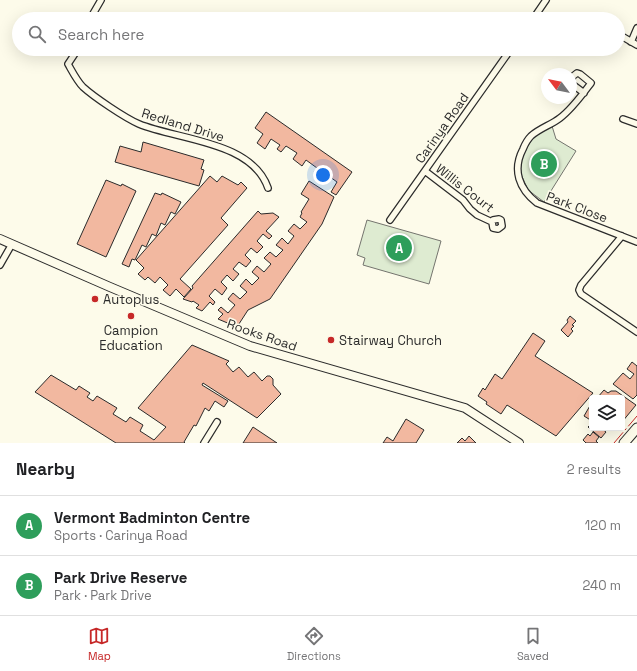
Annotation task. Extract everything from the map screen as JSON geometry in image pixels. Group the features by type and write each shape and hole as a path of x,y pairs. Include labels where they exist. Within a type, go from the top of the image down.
{"main road":[{"path":"624,443 637,428"}],"street":[{"path":"94,12 101,0"},
{"path":"538,12 546,0"},
{"path":"625,38 634,43 637,28"},
{"name":"Redland Drive","path":"73,56 68,64 82,86 103,102 138,124 230,151 246,160 265,179 268,188"},
{"name":"Carinya Road","path":"390,220 506,56"},
{"name":"Park Close","path":"584,93 560,118 537,131 530,137 518,160 519,180 527,194 537,203 637,242"},
{"path":"623,119 637,124"},
{"name":"Willis Court","path":"425,171 464,200 470,209 477,215 492,222"},
{"path":"622,236 581,285 579,290 581,294 637,332"},
{"name":"Rooks Road","path":"0,238 117,290 250,346 465,408 519,443"},
{"path":"0,265 12,244"},
{"path":"204,443 217,422"}],"green space":[{"path":"552,126 556,139 576,151 544,202 528,190 520,172 521,156 534,137"},
{"path":"367,220 441,241 429,284 363,265 365,258 357,255"}],"building":[{"path":"266,112 352,172 336,195 331,192 337,182 326,174 323,178 314,172 317,168 306,160 302,166 293,159 297,153 286,146 281,152 277,149 280,145 271,139 265,149 257,143 263,134 255,128"},
{"path":"143,142 204,160 201,169 204,170 199,186 115,162 120,146 141,152"},
{"path":"210,176 217,182 222,176 238,185 241,182 247,188 221,218 228,225 180,279 191,289 184,297 176,289 170,296 163,290 168,285 160,277 155,283 148,277 145,280 138,274 144,268 136,260"},
{"path":"106,180 121,186 122,184 136,191 106,257 77,244"},
{"path":"309,181 334,197 322,224 270,299 248,310 237,327 218,319 223,314 218,310 221,307 228,313 235,305 228,299 233,293 240,299 247,292 240,286 246,279 252,285 259,278 252,272 257,266 264,272 271,264 264,258 270,252 276,257 283,250 276,245 282,238 288,244 294,236 288,231 294,224 300,229 307,222 300,217 301,212 309,199 301,194"},
{"path":"155,193 161,195 162,193 181,202 175,214 171,212 165,225 161,223 156,236 152,234 146,247 142,245 135,260 132,259 129,267 122,264"},
{"path":"258,211 261,214 273,213 279,217 266,231 272,236 269,239 263,234 257,241 263,247 257,253 251,248 245,255 251,261 246,267 239,262 233,269 239,274 233,281 227,275 221,282 227,288 222,295 215,289 209,296 215,302 213,305 210,302 202,311 196,308 199,305 193,301 183,299 193,288 192,286"},
{"path":"570,316 576,321 572,325 574,326 571,329 573,331 568,337 561,330 568,322 567,320"},
{"path":"533,333 545,341 535,356 593,393 589,395 589,398 556,436 507,405 501,414 486,404 487,402 478,396 483,388 485,390 495,374 502,379"},
{"path":"192,345 229,361 226,364 233,372 239,367 248,377 254,372 262,381 267,376 270,376 273,379 273,385 281,394 257,418 203,383 202,385 228,401 224,407 215,401 209,411 205,408 196,426 194,425 184,442 185,443 116,443 35,392 51,375 76,390 79,386 90,393 87,397 93,401 97,396 117,408 113,414 126,422 130,417 143,425 140,431 154,440 166,427 138,408"},
{"path":"632,362 637,366 637,395 633,399 613,384 623,373 630,379 634,374 627,369"},
{"path":"604,390 608,393 611,391 616,391 622,395 600,395"},
{"path":"625,397 636,405 625,418"},
{"path":"589,407 589,419 584,416"},
{"path":"406,419 424,430 416,443 383,443 387,437 393,441"},
{"path":"253,427 277,443 243,443"},
{"path":"593,431 606,432 601,438"},
{"path":"593,432 599,437 596,441 598,443 586,443 583,440 588,434 590,436"},
{"path":"469,436 476,443 457,443 462,438 465,441"}],"power":[{"path":"614,443 637,416"}],"place":[{"name":"Park Drive Reserve","path":"544,164"},
{"name":"Vermont Badminton Centre","path":"399,248"},
{"name":"Autoplus","path":"95,299"},
{"name":"Campion Education","path":"131,316"},
{"name":"Stairway Church","path":"331,340"}]}
